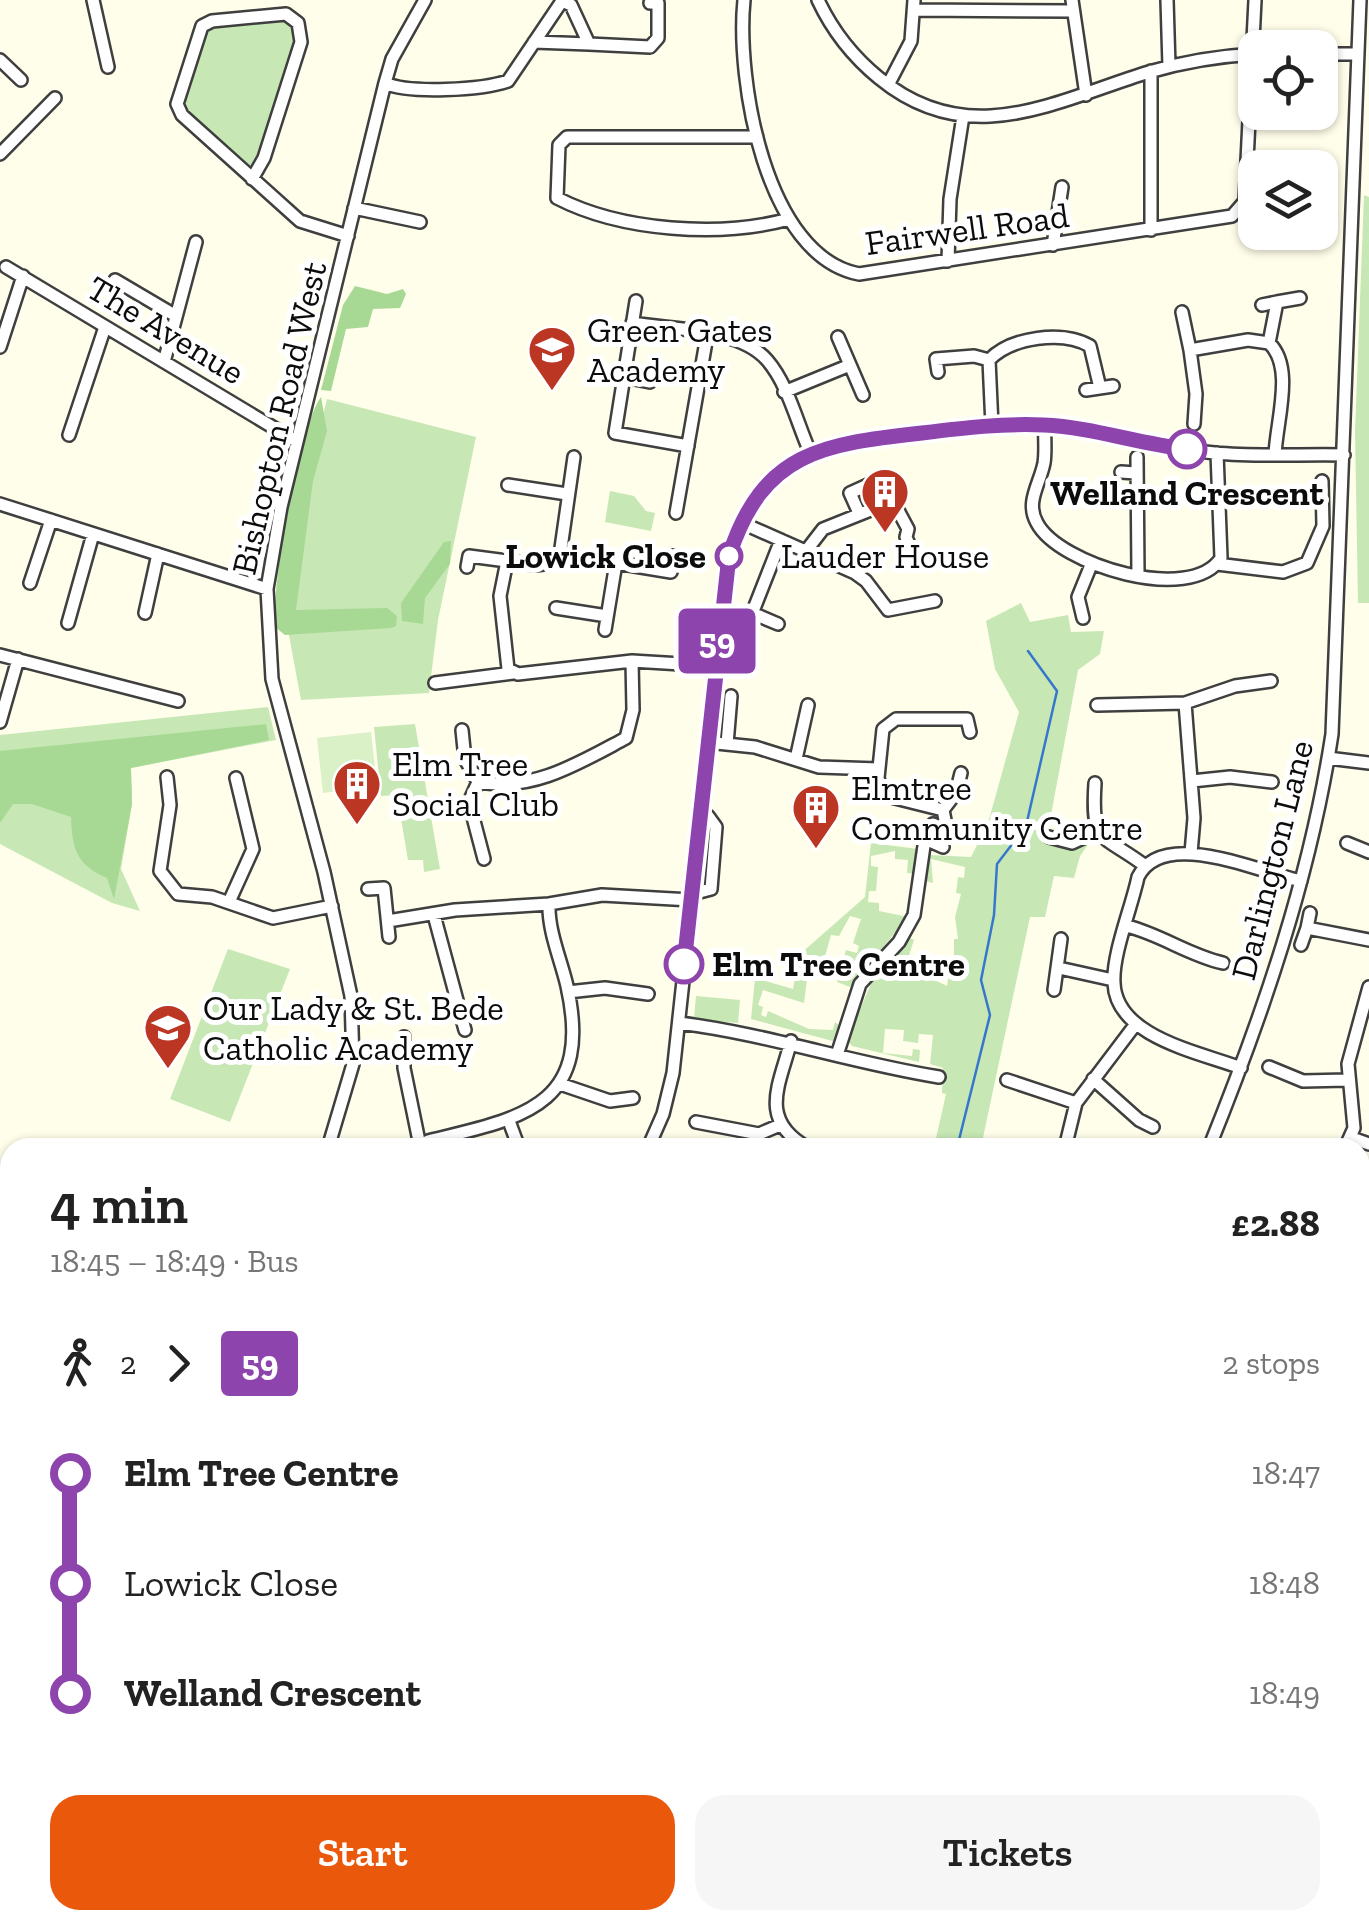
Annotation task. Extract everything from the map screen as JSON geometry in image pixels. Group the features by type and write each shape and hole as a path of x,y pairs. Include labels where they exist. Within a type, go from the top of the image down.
{"street":[{"path":"92,0 108,67"},
{"name":"Bishopton Road West","path":"331,1138 348,1090 354,1037 332,906 272,679 268,588 296,441 384,83 392,59 424,0"},
{"name":"Fairwell Road","path":"744,0 744,65 757,137 789,219 824,261 846,272 873,274 1232,216 1245,201 1249,130"},
{"path":"818,0 844,45 888,86 920,104 963,116 1029,112 1169,66 1238,56"},
{"path":"1167,0 1169,66"},
{"name":"Fairwell Road","path":"1254,30 1255,0"},
{"name":"Darlington Lane","path":"1213,1138 1241,1068 1301,881 1328,758 1336,680 1362,100 1358,54 1360,0"},
{"path":"384,83 410,88 497,85 513,75 562,1 571,4 588,44"},
{"path":"534,42 650,47 658,38 658,3 650,3"},
{"path":"888,86 910,41 915,5 1072,6 1086,95"},
{"path":"252,179 264,158 301,42 298,23 286,14 207,23 195,35 178,90 182,115 252,179 300,221 348,236"},
{"path":"90,56 104,53"},
{"path":"1338,54 1358,54"},
{"path":"0,60 20,80"},
{"path":"1150,230 1151,72"},
{"path":"0,154 55,98"},
{"path":"948,261 950,199 963,116"},
{"path":"757,137 568,137 559,145 554,185 557,198 606,214 700,232 789,219"},
{"path":"1053,244 1062,186"},
{"path":"354,208 420,222"},
{"path":"164,362 196,242"},
{"name":"The Avenue","path":"2,264 296,441"},
{"path":"0,347 23,276"},
{"path":"115,280 176,316"},
{"path":"1262,305 1300,298"},
{"path":"636,301 615,433 688,446"},
{"path":"1269,343 1277,302"},
{"path":"1182,312 1178,327 1190,350 1190,414"},
{"path":"632,323 708,336 758,352 784,392 810,452"},
{"path":"70,435 106,326"},
{"path":"676,512 708,336"},
{"path":"838,337 862,396"},
{"path":"936,360 974,356 989,360 1011,345 1076,338 1090,346 1106,387 1086,390"},
{"path":"1190,350 1248,340 1269,343 1281,358 1282,373 1276,454"},
{"path":"989,360 992,426"},
{"path":"784,392 850,365"},
{"path":"624,377 650,382"},
{"path":"652,1138 668,1094 679,1022 714,666 729,556 740,522 773,476 810,452 864,438 992,426 1045,425 1217,453 1344,456"},
{"path":"1045,425 1044,462 1034,490 1034,515 1046,535 1091,565 1138,575 1176,580 1208,572 1217,564 1222,552 1217,453"},
{"path":"558,562 574,457"},
{"path":"1136,458 1138,575"},
{"path":"1121,472 1136,473"},
{"path":"1217,564 1283,572 1306,563 1316,545 1316,509 1322,481"},
{"path":"859,512 850,493 872,483"},
{"path":"508,485 567,494"},
{"path":"806,551 818,532 907,491"},
{"path":"892,501 908,529 906,537 916,561"},
{"path":"0,504 268,588"},
{"path":"30,584 51,520"},
{"path":"740,522 866,581 888,610 935,601"},
{"path":"68,623 93,534"},
{"path":"746,629 781,540"},
{"path":"145,613 158,554"},
{"path":"467,567 469,556 536,565 586,558 670,578 674,556"},
{"path":"507,561 500,596 510,671"},
{"path":"605,630 616,563"},
{"path":"1083,618 1072,599 1091,565"},
{"path":"556,608 607,616"},
{"path":"752,614 778,624"},
{"path":"0,655 178,701"},
{"path":"0,722 18,659"},
{"path":"436,683 510,671 632,661 714,666"},
{"path":"478,782 501,786 546,778 626,738 633,710 632,661"},
{"path":"1098,705 1114,696 1185,703 1256,690 1271,681"},
{"path":"727,744 732,696"},
{"path":"1185,703 1192,781 1191,853"},
{"path":"796,759 800,720 808,705"},
{"path":"940,818 884,795 878,770 883,729 890,720 969,719"},
{"path":"462,730 471,749 478,782 469,802 484,859"},
{"path":"707,742 819,766 878,770"},
{"path":"1328,758 1369,763"},
{"path":"1256,778 1259,764"},
{"path":"836,1055 860,984 899,942 914,915 925,840 956,793 961,773"},
{"path":"166,776 176,804 158,858 166,883 190,898 230,902 273,918 332,906"},
{"path":"230,902 253,849 248,807 236,778"},
{"path":"1192,781 1256,778 1272,782"},
{"path":"1095,783 1100,801 1096,832 1104,843 1144,865"},
{"path":"388,921 602,895 692,897 711,889 716,827 708,816 700,814"},
{"path":"1049,837 1072,843 1096,832"},
{"path":"1347,843 1365,851 1368,834"},
{"path":"481,841 495,838"},
{"path":"925,840 943,847"},
{"path":"1144,865 1173,852 1191,853 1301,881"},
{"path":"1144,865 1113,980 1118,1006 1135,1025 1241,1068"},
{"path":"368,889 384,888 389,936"},
{"path":"451,1138 537,1109 560,1084 571,1045 568,992 549,904"},
{"path":"1300,945 1310,913"},
{"path":"434,914 465,1030"},
{"path":"1127,926 1154,933 1182,952 1206,952 1223,963"},
{"path":"1308,928 1369,940"},
{"path":"1054,990 1061,939"},
{"path":"1058,968 1113,980"},
{"path":"568,992 605,988 648,994"},
{"path":"1349,1138 1354,1116 1347,1080 1363,1027 1369,988"},
{"path":"679,1022 792,1041 836,1055 939,1077"},
{"path":"1068,1138 1076,1104 1135,1025"},
{"path":"404,1037 404,1068 418,1138"},
{"path":"792,1041 776,1103 780,1125 796,1138"},
{"path":"1269,1067 1303,1081 1347,1080"},
{"path":"1278,1089 1285,1074"},
{"path":"1094,1078 1136,1125 1154,1127"},
{"path":"1008,1080 1028,1092 1076,1104"},
{"path":"560,1084 610,1101 633,1098"},
{"path":"509,1121 515,1138"},
{"path":"696,1122 759,1134 780,1125"}],"green space":[{"path":"289,22 297,35 258,164 249,166 232,156 182,105 203,34 219,26"},
{"path":"1364,195 1369,197 1369,603 1358,603 1355,431"},
{"path":"355,286 387,294 403,289 406,294 400,308 373,309 368,327 346,329 331,391 321,390 343,305"},
{"path":"321,397 327,431 313,481 296,610 387,608 397,616 396,626 391,628 285,635 275,627 277,579 288,508 304,440"},
{"path":"327,399 476,437 438,620 429,693 301,700 285,614 295,525"},
{"path":"610,491 634,496 646,511 655,513 651,531 605,522"},
{"path":"451,541 450,564 425,598 423,624 402,621 401,603 444,542"},
{"path":"1021,603 1030,622 1068,615 1071,632 1104,631 1100,654 1078,670 1046,842 1071,850 1092,839 1080,856 1074,878 1054,876 1045,917 1030,917 983,1138 936,1138 946,1094 942,1093 943,1068 930,1064 933,1035 919,1034 918,1043 903,1041 904,1030 885,1029 883,1053 912,1056 913,1049 920,1050 919,1062 852,1046 847,1040 873,979 910,938 914,940 908,958 901,958 900,972 922,974 947,986 949,973 954,973 954,939 958,939 955,917 961,894 956,893 958,877 964,878 965,867 931,859 933,883 925,881 929,855 971,857 988,823 1019,712 995,669 986,621"},
{"path":"268,707 276,740 131,768 132,804 121,869 140,911 112,903 0,844 0,735"},
{"path":"266,724 269,740 131,768 132,804 114,899 107,878 88,867 78,854 71,817 32,804 13,804 0,823 0,751"},
{"path":"415,724 440,869 424,872 423,860 408,860 397,795 381,796 374,727"},
{"path":"371,732 377,786 323,793 317,738"},
{"path":"871,843 918,849 916,874 907,873 908,860 895,859 895,851 871,856 871,866 878,867 876,891 869,891 868,902 879,903 879,911 908,917 850,987 837,982 846,950 857,953 859,946 853,943 861,919 850,916 839,936 831,935 820,974 808,971 804,1003 763,990 758,1005 763,1007 761,1015 766,1017 768,1011 809,1029 833,1030 835,1022 843,1029 840,1043 751,1019 755,978 793,989 799,955 865,897"},
{"path":"228,949 290,969 230,1122 170,1099"},
{"path":"696,996 740,1000 738,1023 694,1019"}],"waterway":[{"path":"959,1138 990,1015 981,980 994,915 997,864 1026,826 1057,691 1028,651"}],"bus line":[{"name":"59","path":"684,964 729,556 749,505 773,476 810,452 851,440 992,426 1045,425 1187,449"}],"place":[{"name":"Green Gates Academy","path":"552,392"},
{"name":"Welland Crescent","path":"1187,449"},
{"name":"Lauder House","path":"885,534"},
{"name":"Lowick Close","path":"729,556"},
{"name":"Elm Tree Social Club","path":"357,826"},
{"name":"Elmtree Community Centre","path":"816,850"},
{"name":"Elm Tree Centre","path":"684,964"},
{"name":"Our Lady & St. Bede Catholic Academy","path":"168,1070"}]}
